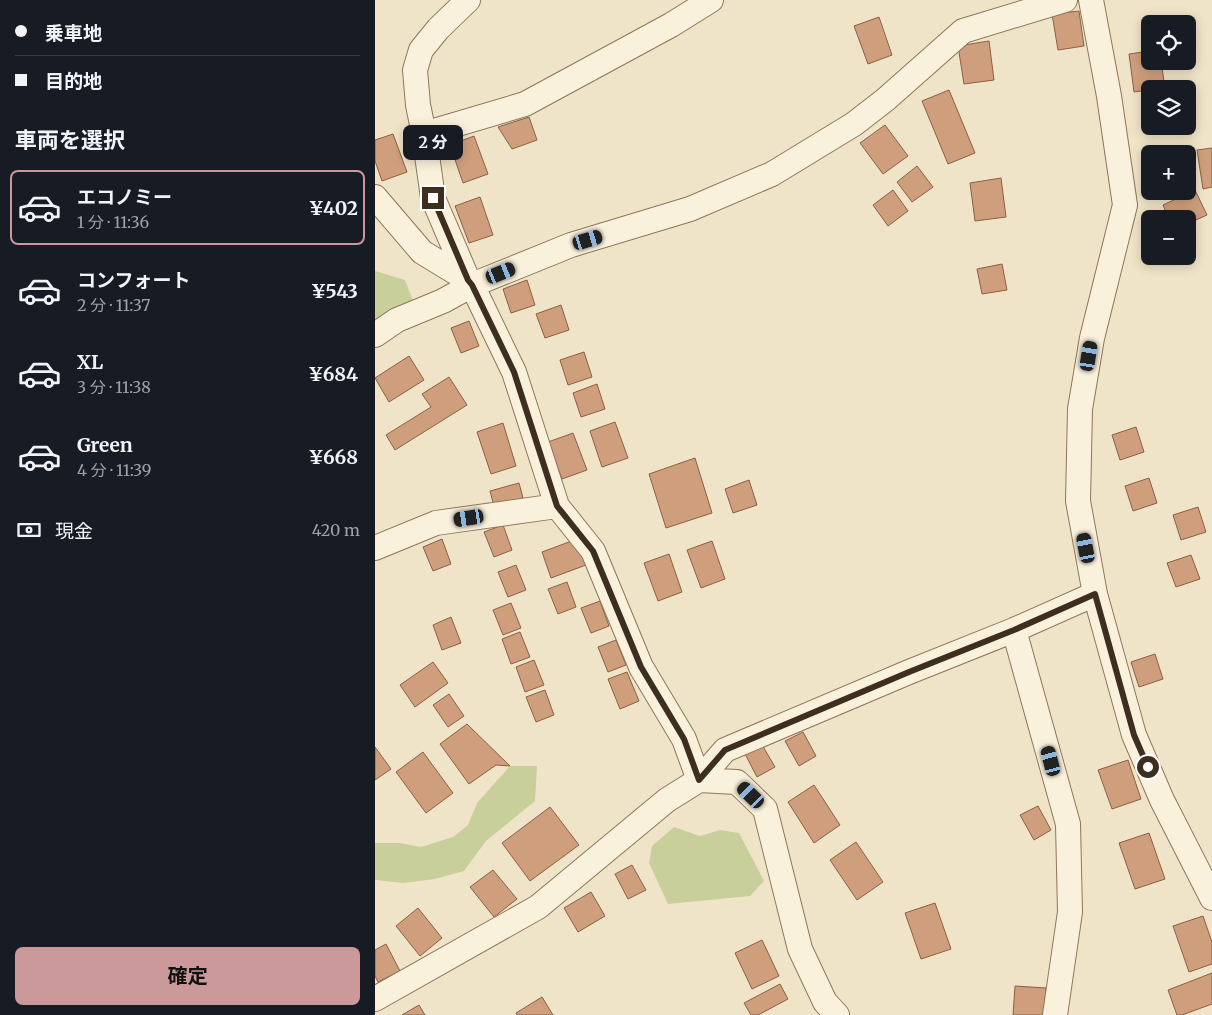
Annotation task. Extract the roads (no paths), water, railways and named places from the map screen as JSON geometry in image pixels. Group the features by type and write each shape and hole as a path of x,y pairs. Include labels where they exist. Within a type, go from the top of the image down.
{"street":[{"path":"468,0 438,28 421,50 415,70 418,105 433,198 470,282 514,372 557,506 593,551 641,667 684,739 699,780"},
{"path":"424,134 525,104 671,25 711,0"},
{"path":"375,335 397,320 443,301 470,282 571,245 690,209 772,174 854,124 885,100 963,31 1065,0"},
{"path":"1091,0 1109,96 1125,205 1092,338 1080,409 1077,501 1095,594 1134,735 1163,800 1212,898"},
{"path":"375,197 423,252 470,282"},
{"path":"375,548 436,523 557,506"},
{"path":"375,999 538,907 667,800 699,780 725,750 1014,630 1095,594"},
{"path":"1014,630 1068,824 1071,912 1055,1015"},
{"path":"699,780 737,782 765,809 800,948 825,1002 837,1015"}]}
